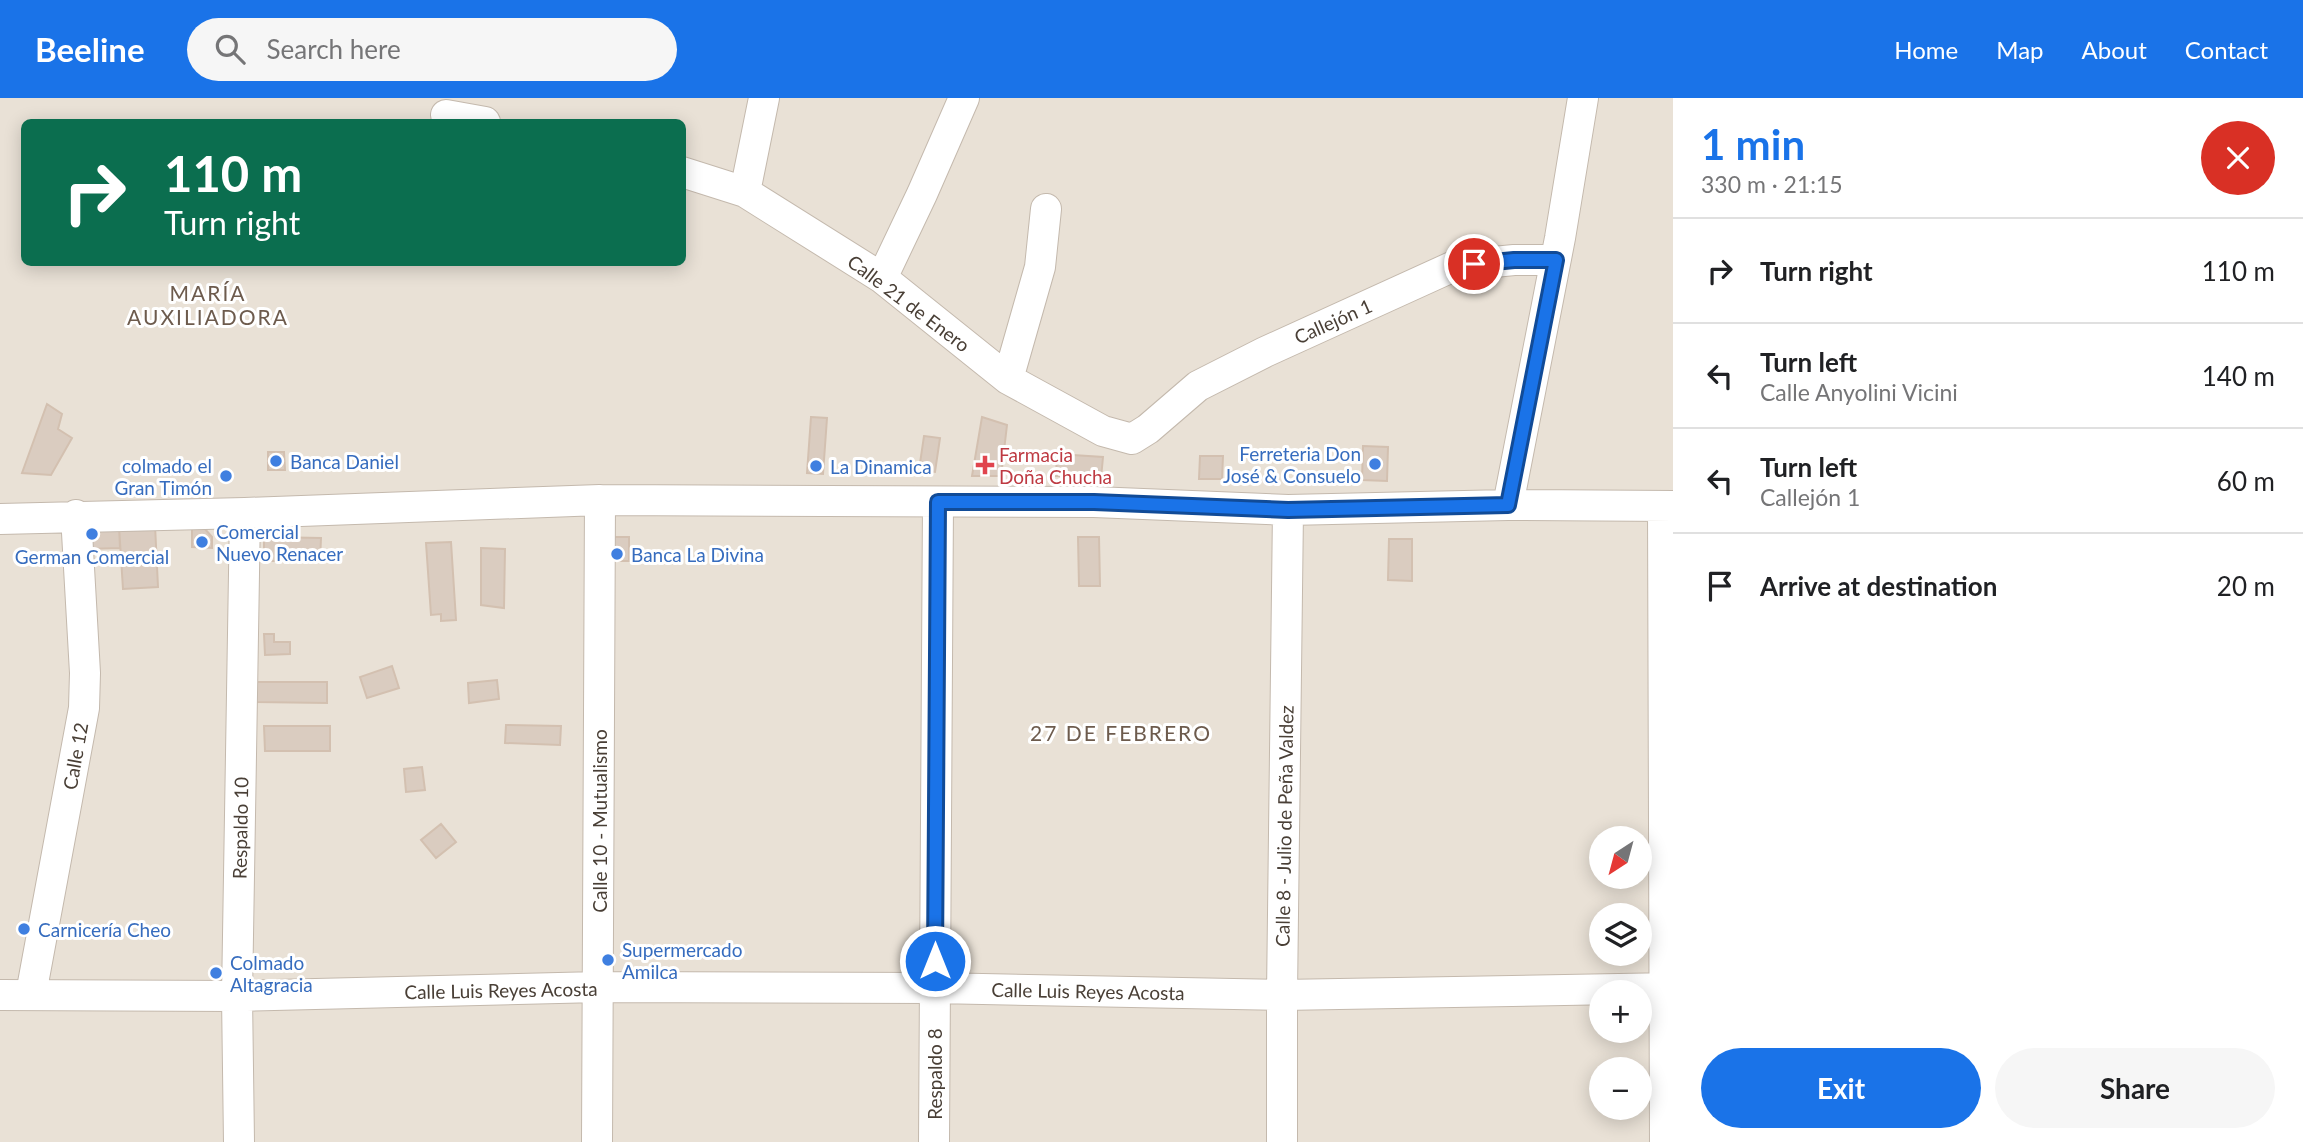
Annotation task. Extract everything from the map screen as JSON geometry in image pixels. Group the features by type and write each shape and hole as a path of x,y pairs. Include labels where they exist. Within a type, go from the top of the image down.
{"street":[{"path":"745,192 764,98"},
{"path":"882,278 964,98"},
{"path":"1508,505 1556,260 1583,98"},
{"path":"446,115 468,119"},
{"name":"Calle 21 de Enero","path":"686,173 745,192 882,278 1008,379 1103,431 1132,439"},
{"path":"1008,379 1040,267 1046,209"},
{"name":"Callejón 1","path":"1132,439 1148,429 1198,386 1265,352 1454,266 1514,260 1556,260"},
{"path":"0,519 600,500 1094,502 1288,510 1508,505 1668,506 1669,988 1665,1142"},
{"name":"Calle 10 - Mutualismo","path":"597,1142 600,500"},
{"name":"Respaldo 8","path":"934,1142 938,502"},
{"name":"Calle 8 - Julio de Peña Valdez","path":"1282,1142 1288,510"},
{"name":"Respaldo 10","path":"239,1142 237,996 245,513"},
{"name":"Calle 12","path":"32,994 84,708 85,673 76,515"},
{"name":"Calle Luis Reyes Acosta","path":"0,995 237,996 599,988 935,988 1282,995 1669,988"}],"shaded area":[{"path":"0,98 1673,98 1673,1142 0,1142"}],"building":[{"path":"47,404 62,414 58,429 72,438 51,475 22,473"},
{"path":"811,417 827,418 823,474 807,473"},
{"path":"982,417 1007,425 1001,476 972,476"},
{"path":"924,436 940,438 935,472 919,470"},
{"name":"Ferreteria Don José & Consuelo","path":"1363,446 1388,447 1387,481 1362,480"},
{"name":"Banca Daniel","path":"268,452 284,452 285,470 268,470"},
{"path":"1057,454 1103,457 1101,478 1056,476"},
{"path":"1200,456 1223,456 1222,479 1199,479"},
{"path":"155,525 158,587 123,589 119,526"},
{"path":"119,526 120,548 86,549 85,527"},
{"name":"Comercial Nuevo Renacer","path":"192,529 205,529 212,537 212,548 192,547"},
{"path":"268,537 321,538 320,561 264,561 264,541 268,541"},
{"name":"Banca La Divina","path":"613,537 629,537 629,561 606,561"},
{"path":"1078,537 1099,537 1100,586 1079,586"},
{"path":"1389,539 1412,539 1412,581 1388,580"},
{"path":"451,542 456,620 441,621 441,614 431,615 426,543"},
{"path":"481,548 505,549 504,608 481,605"},
{"path":"264,634 274,634 274,642 290,642 290,654 265,655"},
{"path":"392,666 399,688 367,698 360,677"},
{"path":"497,680 499,699 469,703 468,683"},
{"path":"256,682 327,682 327,703 256,702"},
{"path":"506,725 561,726 560,745 505,743"},
{"path":"264,726 330,726 330,751 265,751"},
{"path":"422,767 425,790 406,792 404,769"},
{"path":"441,824 456,842 436,858 421,840"}],"place":[{"name":"Banca Daniel","path":"276,461"},
{"name":"Ferreteria Don José & Consuelo","path":"1375,464"},
{"name":"Farmacia Doña Chucha","path":"985,465"},
{"name":"La Dinamica","path":"816,466"},
{"name":"colmado el Gran Timón","path":"226,476"},
{"name":"German Comercial","path":"92,534"},
{"name":"Comercial Nuevo Renacer","path":"202,542"},
{"name":"Banca La Divina","path":"617,554"},
{"name":"Carnicería Cheo","path":"24,929"},
{"name":"Supermercado Amilca","path":"608,960"},
{"name":"Colmado Altagracia","path":"216,973"}],"district":[{"name":"MARÍA AUXILIADORA","path":"208,304"},
{"name":"27 DE FEBRERO","path":"1121,732"}],"route":[{"path":"935,961 938,502 1094,502 1288,510 1508,505 1556,260 1474,264"}]}
